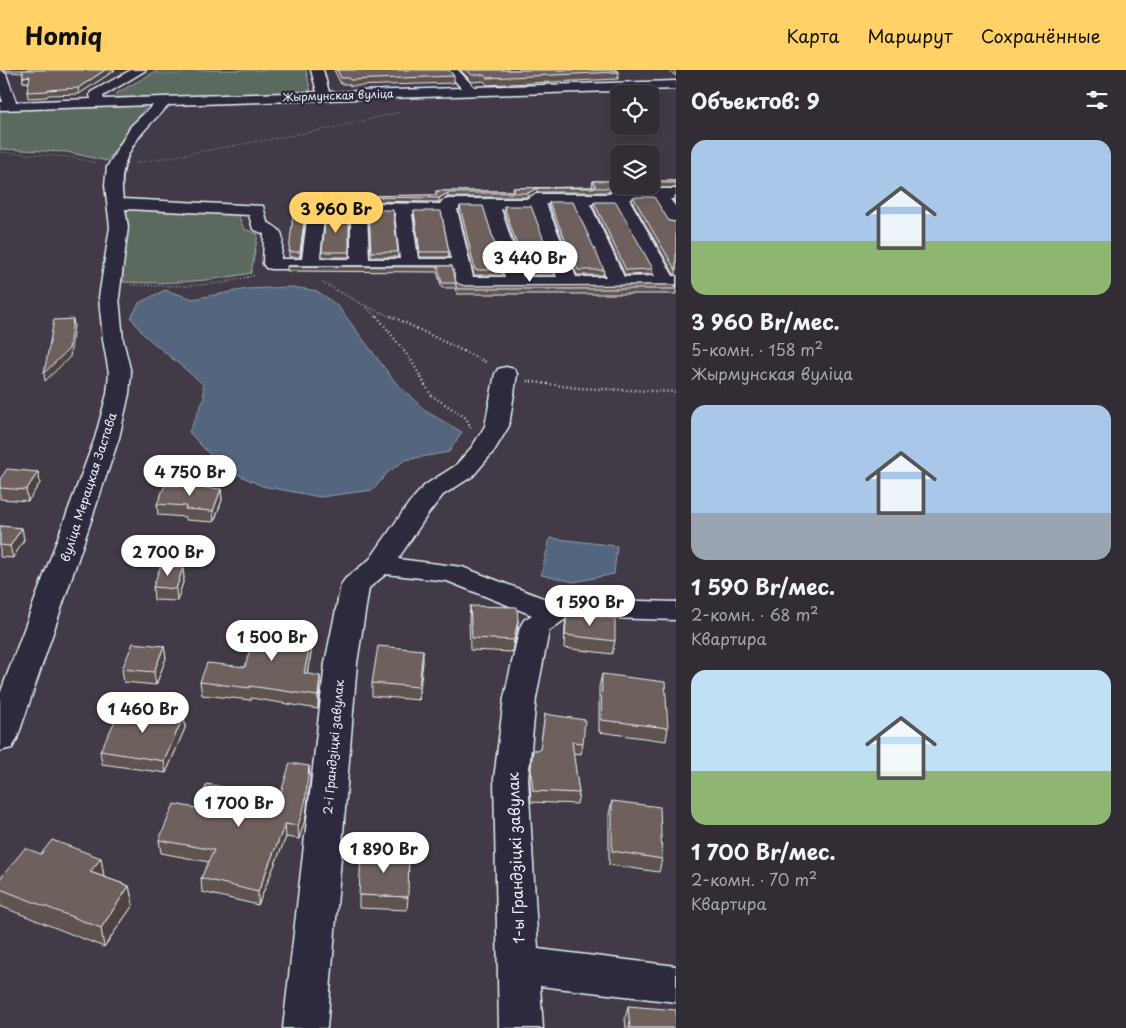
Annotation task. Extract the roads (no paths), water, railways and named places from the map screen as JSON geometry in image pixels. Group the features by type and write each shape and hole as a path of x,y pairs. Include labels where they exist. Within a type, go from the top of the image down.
{"street":[{"path":"317,70 324,95"},
{"path":"452,70 470,91"},
{"path":"99,104 96,95 139,71"},
{"path":"0,74 6,106"},
{"name":"Жырмунская вуліца","path":"6,106 676,85"},
{"name":"вуліца Мерацкая Застава","path":"0,739 107,438 118,394 120,373 113,340 109,297 119,227 112,185 115,167 136,129 166,100"},
{"path":"660,194 676,194"},
{"path":"619,195 672,282"},
{"path":"660,195 676,220"},
{"path":"568,283 537,199 622,200"},
{"path":"580,199 618,282"},
{"path":"116,204 257,210 259,225 273,232 273,269 310,264 461,264"},
{"path":"538,204 448,204 465,283 672,282"},
{"path":"491,204 516,283"},
{"path":"360,264 358,208 448,208"},
{"path":"403,208 410,264"},
{"path":"310,264 316,212 359,212"},
{"name":"2-і Грандзіцкі завулак","path":"306,1028 340,663 355,585 380,565 418,509 434,490 464,472 482,451 496,426 506,374"},
{"path":"380,565 452,573 554,613"},
{"name":"1-ы Грандзіцкі завулак","path":"521,1028 511,779 520,698 535,627 554,613 574,608 676,611"},
{"path":"518,965 676,984"}],"water":[{"path":"292,287 317,291 338,306 395,382 427,412 462,432 449,452 405,460 387,473 373,490 320,497 262,486 220,466 189,432 204,399 203,384 144,335 131,318 139,303 165,290 193,299 247,289"},
{"path":"550,538 617,546 614,574 574,582 541,575"}]}
